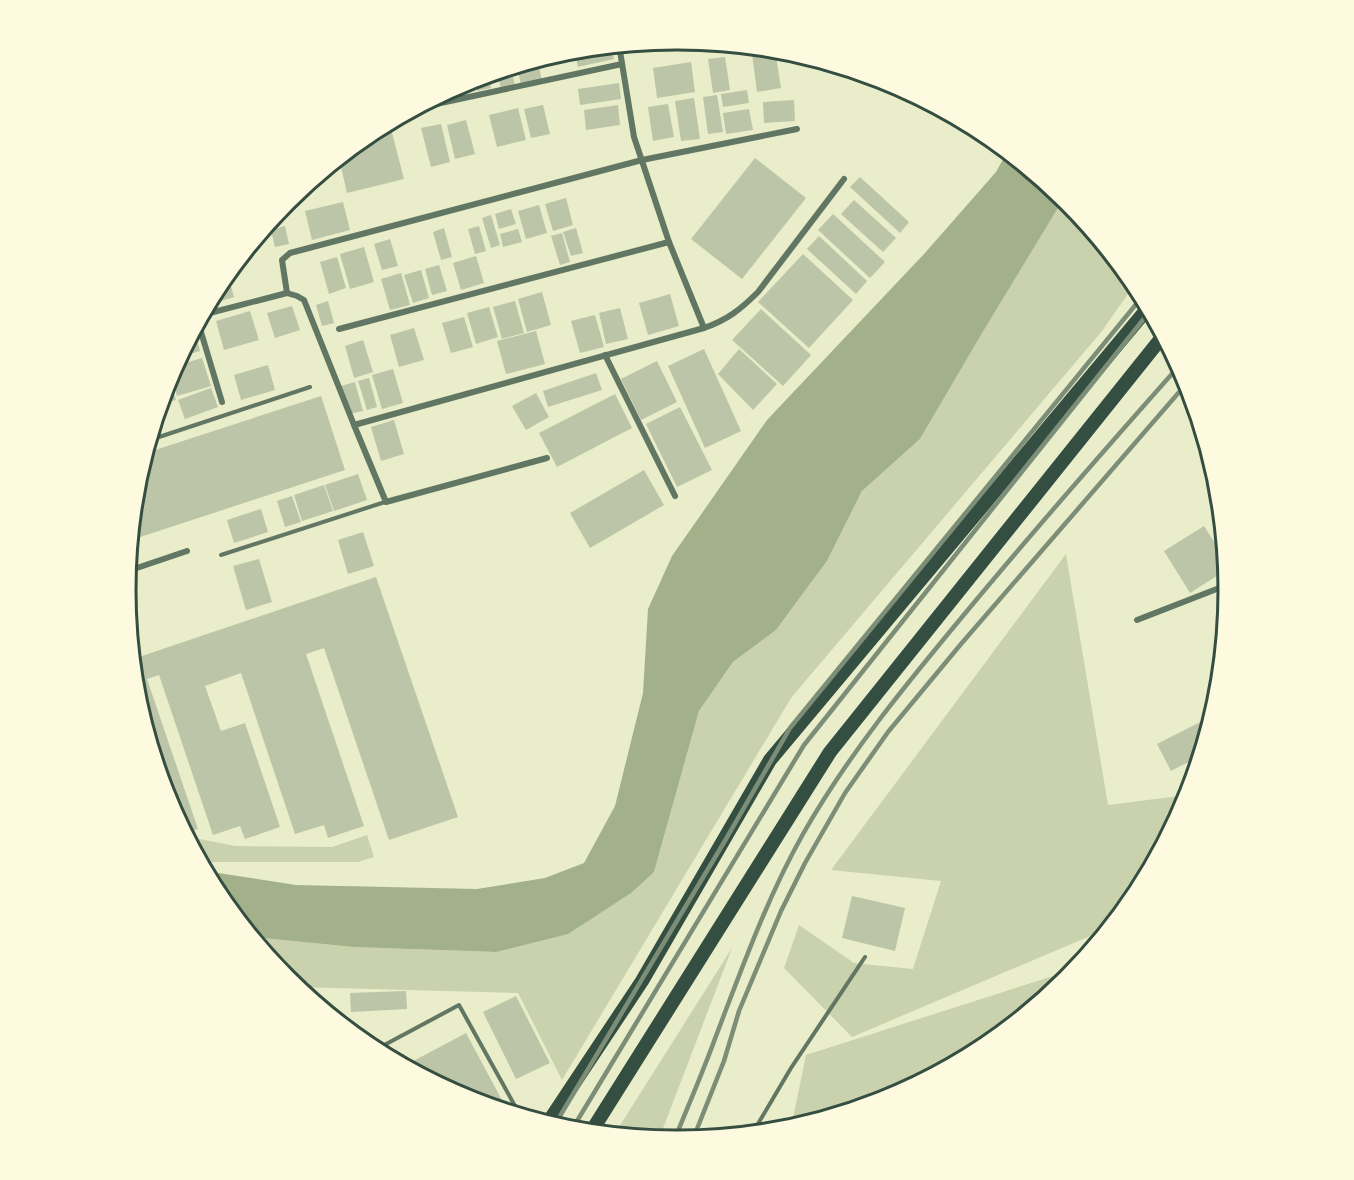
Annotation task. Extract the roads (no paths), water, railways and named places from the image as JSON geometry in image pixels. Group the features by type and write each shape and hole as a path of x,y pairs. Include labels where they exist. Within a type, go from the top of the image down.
{"highway":[{"path":"553,1116 642,981 770,760 1142,315"},
{"path":"596,1124 830,752 1158,343"}],"street":[{"path":"620,53 634,137 669,242 704,328"},
{"path":"444,102 622,64"},
{"path":"287,293 282,260 290,253 642,160 797,129"},
{"path":"354,425 723,321 741,309 758,292 844,179"},
{"path":"339,329 669,242"},
{"path":"214,312 287,293 304,300 386,502 547,458"},
{"path":"202,334 222,402"},
{"path":"605,355 675,496"},
{"path":"137,568 187,551"},
{"path":"1137,620 1218,589"}],"lane":[{"path":"159,437 310,387"},
{"path":"221,555 386,502"},
{"path":"758,1124 790,1068 865,957"},
{"path":"385,1044 459,1005 515,1105"}],"railway":[{"path":"559,1117 790,728 1135,305"},
{"path":"577,1121 804,745 1144,318"},
{"path":"679,1130 756,933 790,858 821,804 901,691 1072,488 1172,374"},
{"path":"697,1129 724,1061 739,1011 781,911 845,793 888,732 961,644 1179,392"}]}
